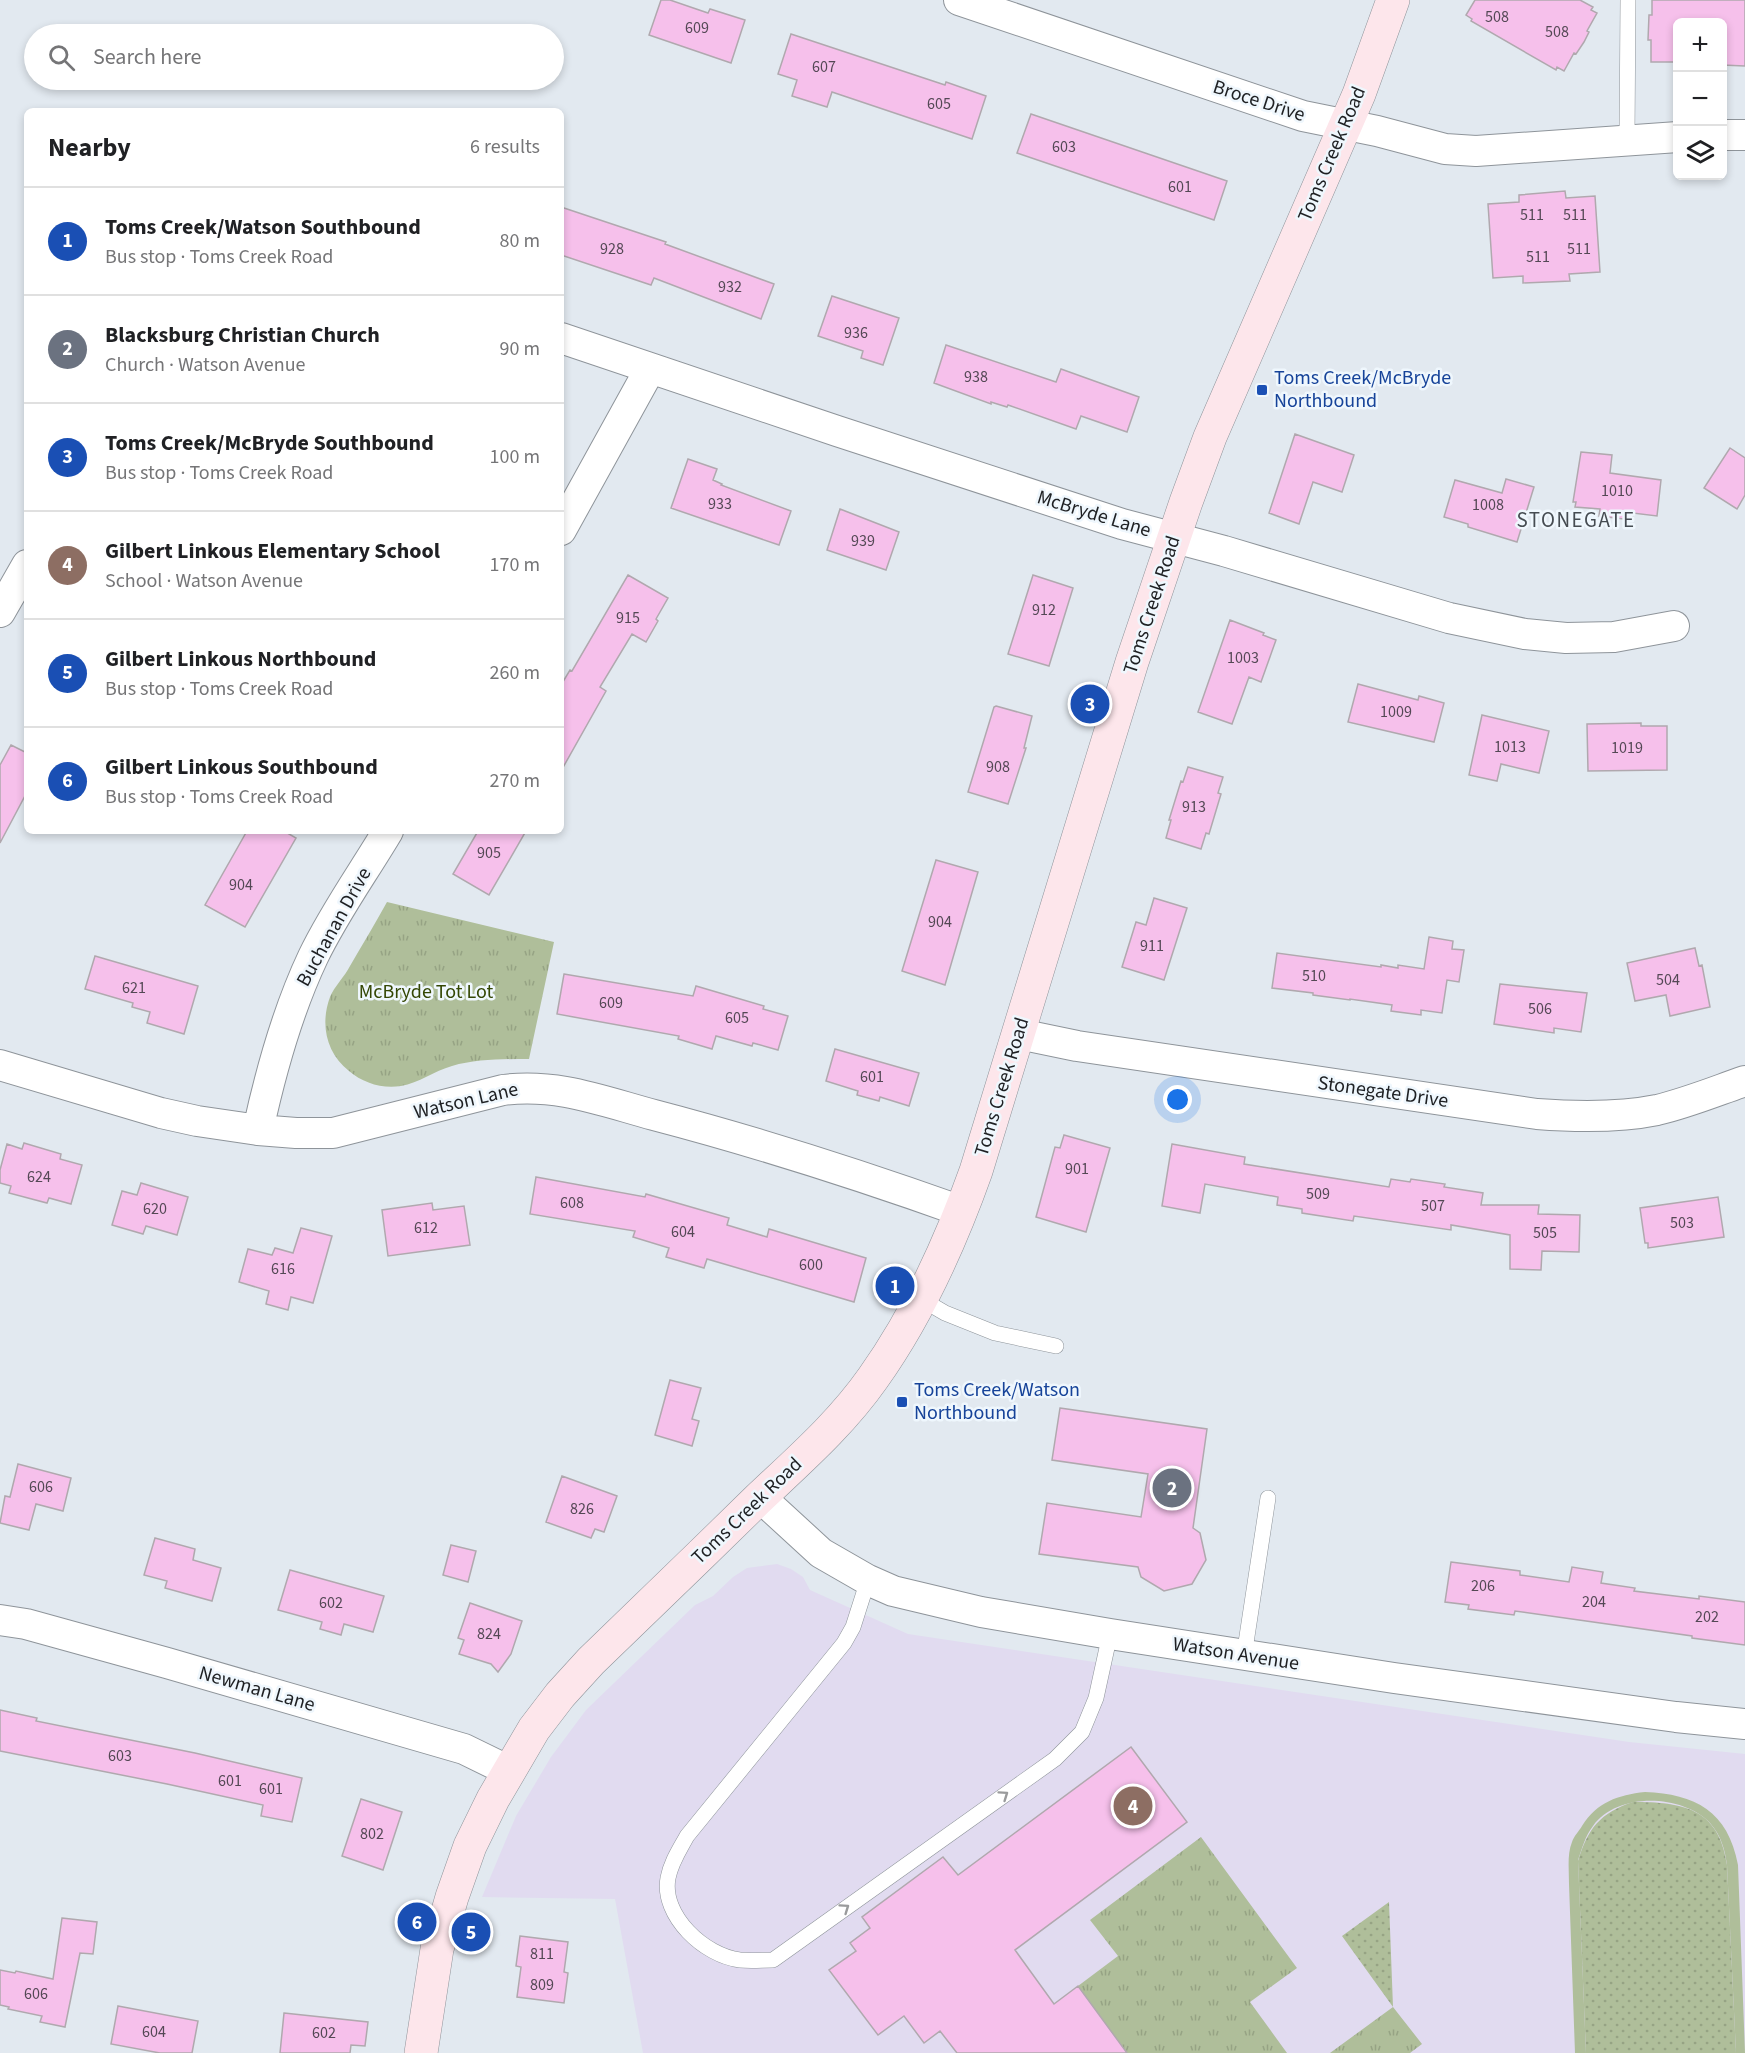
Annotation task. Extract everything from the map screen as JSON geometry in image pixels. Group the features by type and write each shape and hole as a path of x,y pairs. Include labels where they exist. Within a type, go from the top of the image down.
{"main road":[{"name":"Toms Creek Road","path":"421,2053 437,1949 452,1897 481,1822 534,1729 591,1661 822,1440 857,1399 896,1343 921,1299 961,1211 976,1171 1132,662 1173,538 1210,437 1345,125 1394,0"}],"street":[{"name":"Broce Drive","path":"959,0 1303,116 1445,149 1476,151 1673,137"},
{"path":"1727,135 1745,135"},
{"name":"McBryde Lane","path":"564,339 1063,506 1449,618 1525,634 1566,638 1614,637 1674,626"},
{"path":"564,525 650,369"},
{"path":"0,612 24,570"},
{"name":"Buchanan Drive","path":"258,1130 280,1040 302,982 340,908 386,834"},
{"name":"Stonegate Drive","path":"1019,1034 1089,1048 1525,1113 1567,1117 1618,1115 1657,1110 1745,1081"},
{"name":"Watson Lane","path":"0,1065 160,1113 258,1130 333,1133 503,1090 527,1087 558,1089 667,1118 790,1155 961,1211"},
{"name":"Watson Avenue","path":"760,1497 821,1553 868,1580 893,1591 981,1612 1244,1656 1745,1724"},
{"name":"Newman Lane","path":"0,1620 26,1624 167,1663 464,1749 509,1771"}],"lane":[{"path":"1627,139 1628,0"},
{"path":"921,1299 945,1313 995,1333 1056,1346"},
{"path":"1244,1656 1268,1498"},
{"path":"868,1580 853,1627 844,1643 687,1836 675,1857 668,1879 668,1896 680,1924 695,1939 717,1952 739,1960 773,1960 1055,1759 1082,1732 1096,1698 1110,1634"}],"shaded area":[{"path":"777,1564 803,1577 810,1590 908,1634 1629,1742 1745,1754 1745,2053 643,2053 615,1899 482,1897 516,1816 551,1757 586,1710 695,1605 713,1596 733,1577 747,1568"}],"green space":[{"name":"McBryde Tot Lot","path":"387,902 554,942 529,1059 490,1060 461,1064 394,1087 367,1082 341,1064 330,1047 327,1037 327,1007 332,993"},
{"path":"1645,1792 1679,1797 1706,1809 1726,1831 1733,1846 1738,1865 1745,2053 1736,2053 1727,1865 1722,1843 1710,1823 1698,1813 1667,1802 1650,1801 1633,1802 1617,1807 1604,1815 1588,1834 1578,1860 1586,2053 1575,2053 1570,1847 1588,1818 1601,1805 1626,1795"},
{"path":"1633,1802 1668,1804 1696,1812 1716,1831 1723,1846 1727,1865 1736,2053 1586,2053 1578,1861 1586,1839 1597,1823 1612,1811"},
{"path":"1201,1837 1297,1968 1250,2002 1287,2053 1127,2053 1078,1986 1118,1956 1090,1920"},
{"path":"1389,1902 1393,2007 1342,1936"},
{"path":"1393,2007 1422,2044 1410,2053 1330,2053"}],"building":[{"path":"661,0 670,0 708,13 710,9 745,20 731,63 649,35"},
{"path":"1475,0 1580,0 1593,7 1591,10 1597,13 1584,42 1576,54 1574,53 1564,71 1557,67 1556,70 1471,21 1472,19 1466,15"},
{"path":"1652,0 1745,0 1745,66 1727,65 1727,18 1673,18 1673,62 1651,62 1651,40 1648,40 1649,15 1652,15"},
{"path":"791,34 945,85 946,82 986,96 972,139 832,92 827,107 792,96 797,80 778,74"},
{"path":"1031,114 1227,181 1214,220 1017,153"},
{"path":"1565,191 1566,198 1595,196 1600,272 1569,274 1570,281 1523,283 1523,276 1493,278 1488,204 1519,202 1519,195"},
{"path":"564,208 666,242 665,244 774,284 761,319 654,278 651,285 564,256"},
{"path":"832,296 899,318 883,365 861,358 863,351 818,336"},
{"path":"946,345 1056,382 1061,369 1139,397 1127,432 1081,416 1076,429 1008,405 1007,407 991,402 991,404 934,383"},
{"path":"1295,434 1354,455 1342,492 1313,482 1299,524 1269,513"},
{"path":"1730,448 1745,458 1745,495 1737,509 1704,488"},
{"path":"1581,452 1612,455 1610,473 1661,480 1657,516 1633,513 1632,520 1599,516 1600,509 1575,507 1576,502 1573,502"},
{"path":"688,459 717,469 713,480 721,485 791,511 779,545 671,508"},
{"path":"1506,479 1534,487 1517,542 1444,517 1455,480 1502,493"},
{"path":"840,509 899,532 886,570 827,550"},
{"path":"628,575 668,598 646,642 632,634 600,687 606,691 564,766 564,680 570,670 572,671"},
{"path":"1033,575 1073,588 1049,666 1008,654"},
{"path":"1230,620 1276,640 1261,682 1249,677 1232,724 1198,712"},
{"path":"1358,684 1418,700 1419,696 1444,703 1434,742 1348,722"},
{"path":"996,706 1032,716 1024,748 1026,748 1008,804 968,792"},
{"path":"1482,715 1549,731 1539,773 1501,764 1497,781 1469,775"},
{"path":"1641,723 1641,726 1667,726 1667,770 1588,771 1587,724"},
{"path":"11,745 24,752 24,798 0,843 0,765"},
{"path":"1188,767 1223,777 1218,793 1221,794 1209,834 1206,833 1201,849 1166,838 1181,781 1183,782"},
{"path":"245,834 289,834 296,838 245,927 205,905"},
{"path":"476,834 524,834 489,895 453,874"},
{"path":"936,860 978,872 945,985 902,971"},
{"path":"1154,898 1187,908 1164,980 1122,967 1136,922 1146,925"},
{"path":"1429,937 1453,941 1452,949 1464,950 1459,982 1447,980 1442,1013 1421,1010 1421,1015 1391,1011 1392,1005 1272,988 1277,953 1381,967 1381,965 1398,968 1398,965 1424,969"},
{"path":"1695,948 1699,966 1702,965 1710,1007 1670,1016 1666,995 1635,1001 1627,963"},
{"path":"95,956 198,986 184,1034 147,1023 150,1012 132,1007 133,1003 85,989"},
{"path":"564,974 693,996 696,986 764,1006 763,1009 788,1016 778,1050 753,1043 752,1046 716,1036 712,1049 678,1039 679,1036 557,1014"},
{"path":"1500,984 1587,993 1581,1032 1554,1028 1554,1033 1494,1024"},
{"path":"835,1049 919,1073 909,1106 880,1097 879,1101 857,1095 858,1091 826,1081"},
{"path":"1064,1135 1110,1148 1086,1232 1036,1217 1055,1147 1060,1148"},
{"path":"24,1143 61,1154 60,1159 82,1165 71,1204 49,1198 47,1203 9,1193 11,1186 0,1183 0,1170 7,1144 22,1149"},
{"path":"1172,1144 1245,1157 1244,1164 1389,1187 1391,1179 1410,1182 1411,1179 1445,1184 1444,1187 1483,1193 1481,1205 1539,1205 1538,1214 1580,1215 1579,1252 1542,1251 1541,1270 1510,1269 1510,1235 1451,1225 1451,1230 1354,1216 1353,1221 1302,1213 1302,1209 1277,1205 1278,1197 1205,1184 1200,1213 1162,1206"},
{"path":"536,1177 645,1197 646,1194 729,1218 727,1225 767,1237 769,1229 866,1258 854,1302 707,1259 704,1268 666,1257 669,1248 633,1237 635,1231 530,1214"},
{"path":"141,1183 188,1197 177,1235 146,1226 143,1234 112,1225 122,1191 137,1195"},
{"path":"1718,1197 1724,1237 1648,1248 1648,1243 1645,1243 1640,1208"},
{"path":"432,1203 433,1210 464,1206 470,1245 388,1256 382,1210"},
{"path":"301,1228 332,1236 313,1303 291,1297 288,1310 266,1304 269,1291 239,1282 248,1249 272,1255 275,1248 293,1253"},
{"path":"670,1380 701,1388 692,1419 699,1421 692,1446 655,1435"},
{"path":"1060,1408 1207,1429 1193,1528 1200,1533 1206,1560 1192,1584 1164,1591 1141,1577 1138,1567 1039,1554 1047,1503 1141,1517 1148,1474 1052,1460"},
{"path":"18,1464 71,1478 63,1511 36,1504 29,1530 0,1523 5,1496 10,1497"},
{"path":"562,1476 617,1496 604,1532 595,1529 591,1538 546,1522"},
{"path":"155,1538 195,1549 193,1560 221,1568 212,1601 165,1588 167,1581 144,1575"},
{"path":"451,1545 476,1551 468,1582 443,1575"},
{"path":"1451,1562 1520,1571 1520,1575 1569,1582 1572,1567 1603,1572 1601,1583 1635,1588 1634,1591 1745,1602 1745,1645 1515,1611 1514,1615 1468,1609 1469,1605 1445,1602"},
{"path":"290,1570 384,1596 373,1632 344,1624 341,1635 320,1629 322,1622 278,1610"},
{"path":"470,1603 522,1621 511,1654 498,1672 491,1664 459,1654 464,1640 458,1638"},
{"path":"0,1710 37,1718 36,1721 195,1753 302,1778 292,1822 261,1816 263,1805 0,1751"},
{"path":"1131,1747 1187,1822 1015,1950 1054,2004 1078,1986 1127,2053 957,2053 940,2031 924,2043 904,2016 878,2035 829,1970 856,1951 850,1943 870,1928 862,1917 943,1857 958,1875"},
{"path":"361,1799 402,1812 383,1870 342,1856"},
{"path":"62,1918 97,1922 93,1954 80,1953 65,2027 40,2022 42,2016 8,2009 9,2007 0,2005 0,1970 53,1979"},
{"path":"520,1936 568,1942 564,1972 568,1973 564,2003 517,1997 521,1967 516,1966"},
{"path":"118,2006 198,2021 192,2053 160,2053 111,2044"},
{"path":"284,2013 368,2022 365,2046 351,2045 350,2053 280,2053"}],"place":[{"name":"Toms Creek/McBryde Northbound","path":"1262,390"},
{"name":"Toms Creek/McBryde Southbound","path":"1090,704"},
{"name":"Toms Creek/Watson Southbound","path":"895,1286"},
{"name":"Toms Creek/Watson Northbound","path":"902,1402"},
{"name":"Blacksburg Christian Church","path":"1172,1488"},
{"name":"Gilbert Linkous Elementary School","path":"1133,1806"},
{"name":"Gilbert Linkous Southbound","path":"417,1922"},
{"name":"Gilbert Linkous Northbound","path":"471,1932"}],"district":[{"name":"STONEGATE","path":"1576,520"}]}
